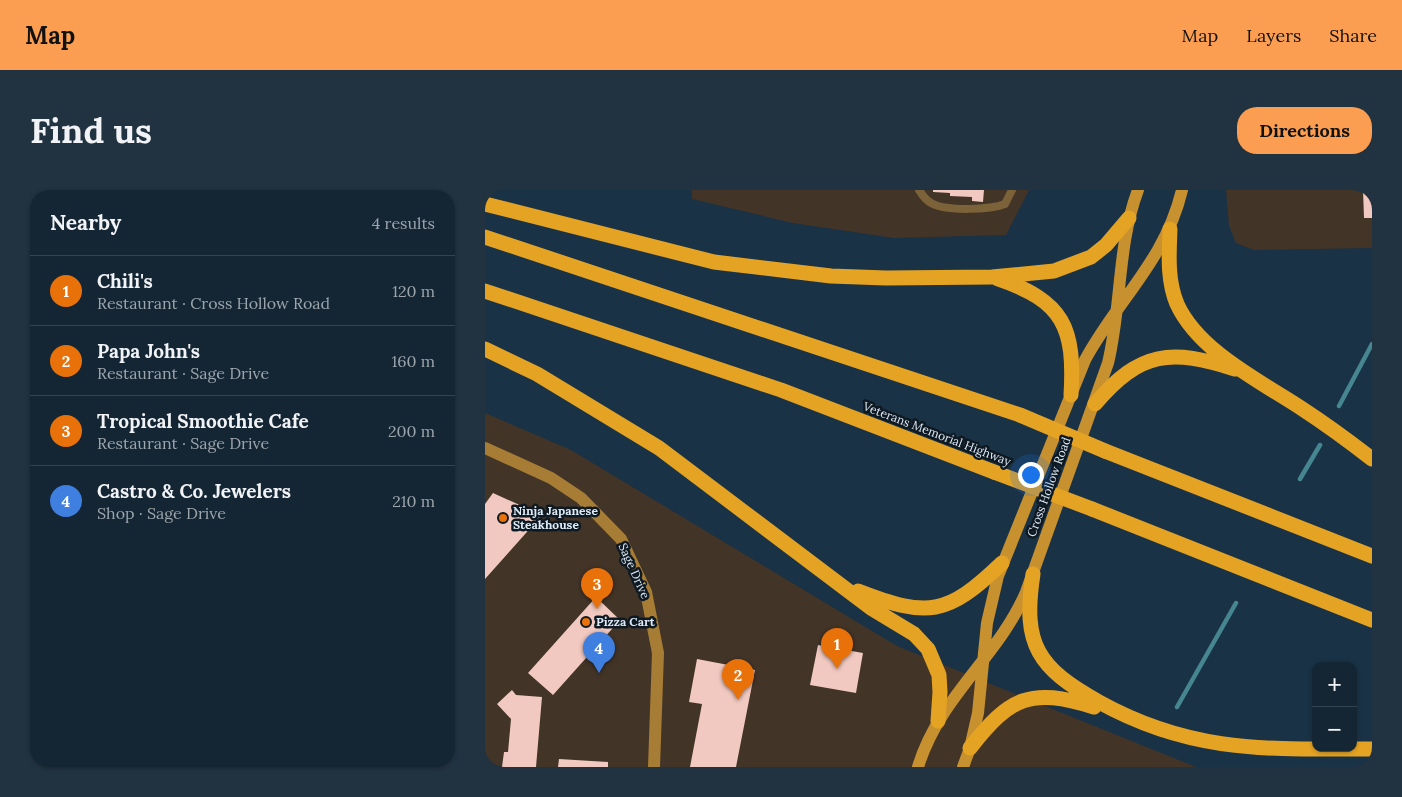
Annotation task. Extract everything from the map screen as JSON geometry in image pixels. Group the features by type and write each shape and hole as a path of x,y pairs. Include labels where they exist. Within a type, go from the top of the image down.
{"highway":[{"path":"485,204 714,262 840,276 992,277 1054,271 1079,263 1106,245 1129,218"},
{"path":"1169,229 1170,277 1174,295 1181,312 1199,335 1243,372 1304,410 1372,459"},
{"path":"485,236 1020,415 1105,451 1372,556"},
{"path":"992,277 1031,292 1045,302 1060,319 1071,345 1073,361 1071,394"},
{"name":"Veterans Memorial Highway","path":"485,291 781,390 1092,509 1372,620"},
{"path":"485,349 537,374 659,448 845,586 871,608 904,626 928,650 936,666 940,684 938,721"},
{"path":"1095,404 1117,381 1135,368 1164,357 1195,358 1243,372"},
{"path":"845,586 897,605 931,608 947,604 968,594 1002,563"},
{"path":"1033,574 1028,606 1030,625 1035,644 1044,660 1067,684 1127,717"},
{"path":"970,748 997,716 1025,699 1045,696 1064,698 1127,717 1174,734 1231,746 1372,749"}],"main road":[{"name":"Cross Hollow Road","path":"919,767 938,721 1013,618 1033,574 1050,522 1095,404 1110,357 1121,256 1129,218 1138,190"},
{"name":"Cross Hollow Road","path":"963,767 970,748 978,713 982,660 989,608 1002,563 1091,349 1146,272 1169,229 1182,190"},
{"name":"Sage Drive","path":"485,448 551,478 581,498 621,539 646,592 657,653 654,767"}],"lane":[{"path":"919,190 925,199 938,206 988,208 1005,204 1012,190"}],"shaded area":[{"path":"692,190 1029,190 1006,235 894,238 793,223 692,199"},
{"path":"1226,190 1372,190 1372,248 1254,250 1236,243 1229,226"},
{"path":"485,413 571,450 897,646 1196,767 485,767"}],"building":[{"path":"933,190 984,190 983,202 972,201 972,197 950,196 950,193 933,192"},
{"path":"1363,190 1372,190 1372,218 1364,218"},
{"path":"493,493 542,515 485,579 485,504"},
{"path":"596,597 620,620 553,695 528,673"},
{"path":"818,645 863,653 856,693 810,685"},
{"path":"697,659 755,670 736,767 690,767 702,704 689,702"},
{"path":"512,690 516,695 542,697 536,767 502,767 504,752 508,752 511,719 497,704"},
{"path":"559,759 608,762 608,767 558,767"}],"waterway":[{"path":"1339,406 1372,344"},
{"path":"1300,479 1320,445"},
{"path":"1177,707 1236,603"}],"place":[{"name":"Ninja Japanese Steakhouse","path":"503,518"},
{"name":"Tropical Smoothie Cafe","path":"597,609"},
{"name":"Pizza Cart","path":"586,622"},
{"name":"Chili's","path":"837,669"},
{"name":"Castro & Co. Jewelers","path":"599,673"},
{"name":"Papa John's","path":"738,700"}]}
